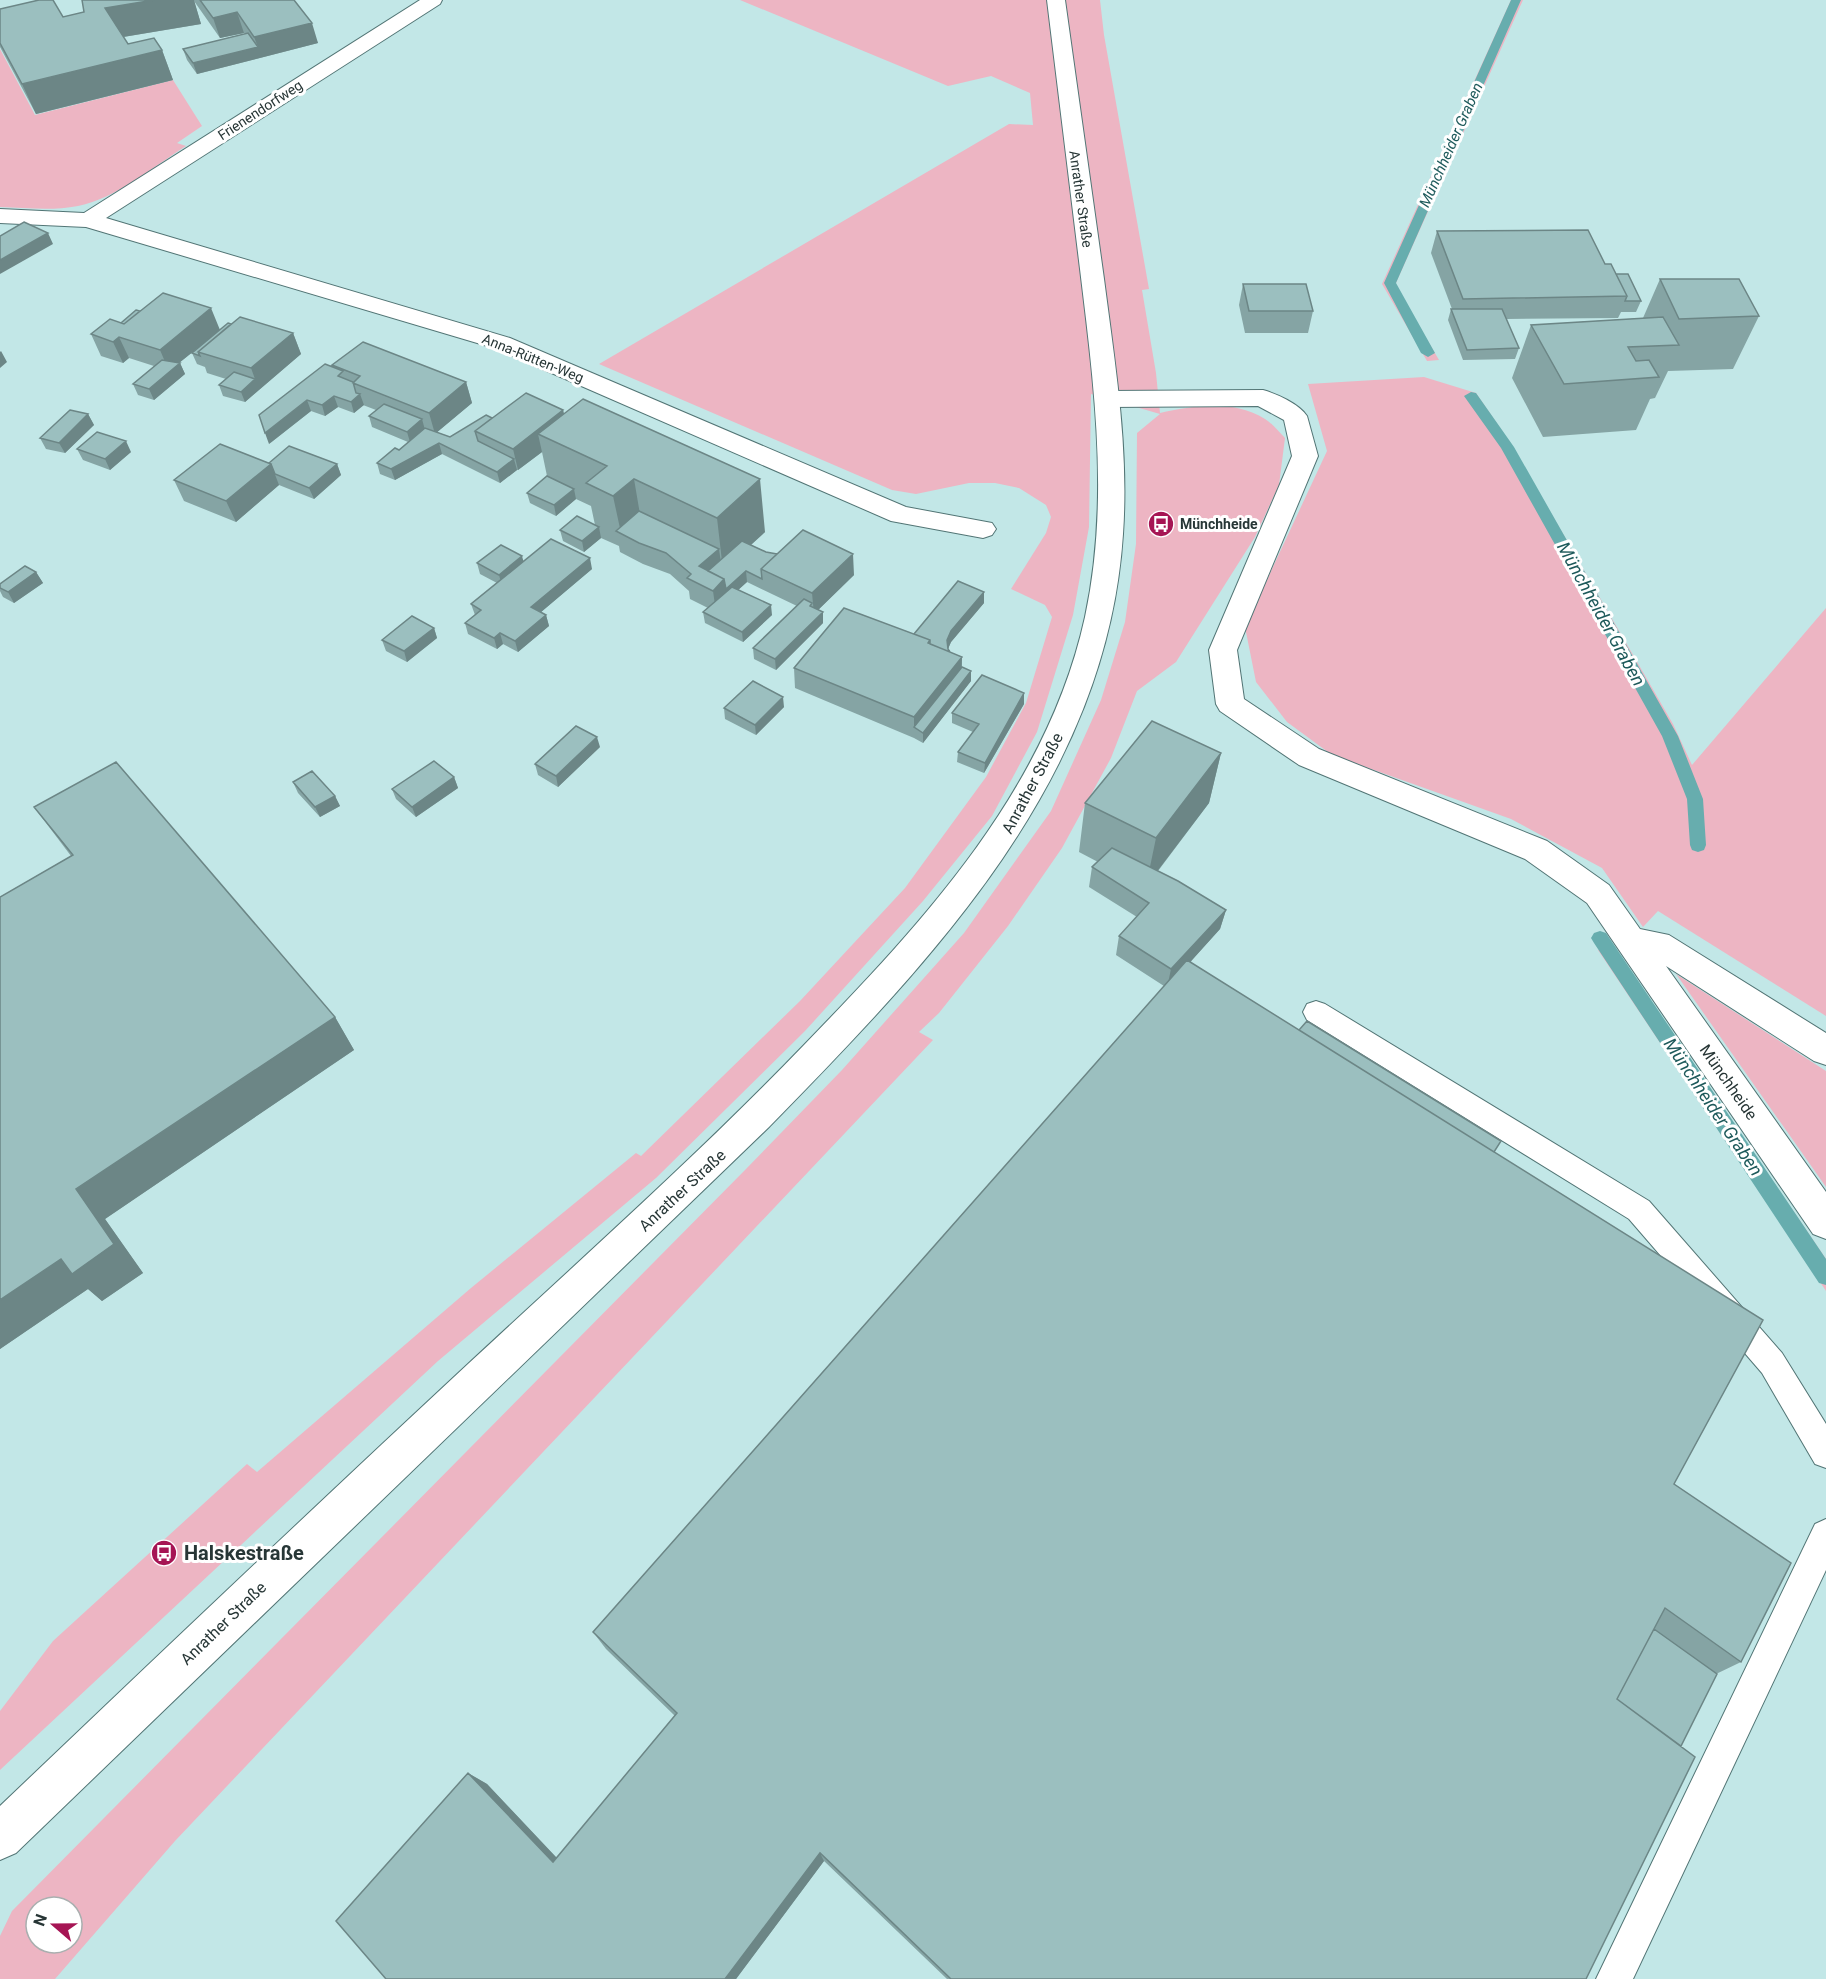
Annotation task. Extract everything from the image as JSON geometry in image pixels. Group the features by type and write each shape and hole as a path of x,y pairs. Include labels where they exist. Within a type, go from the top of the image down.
{"street":[{"name":"Frienendorfweg","path":"88,220 433,0"},
{"name":"Anrather Straße","path":"0,1837 386,1467 721,1154 818,1056 909,955 969,883 1011,827 1055,746 1096,634 1108,568 1113,505 1108,399 1056,0"},
{"name":"Anna-Rütten-Weg","path":"0,216 88,220 502,343 900,515 982,529"},
{"path":"1108,399 1263,398 1295,416 1305,456 1224,650 1230,704 1310,757 1536,850 1598,894 1632,941 1658,944 1826,1051"},
{"name":"Münchheide","path":"1632,941 1826,1222"}],"lane":[{"path":"1316,1012 1639,1210 1772,1363 1826,1453"},
{"path":"1614,1979 1826,1535"}],"shaded area":[{"path":"740,0 1100,0 1104,35 1149,289 1142,290 1156,373 1160,413 1186,408 1226,406 1253,413 1265,419 1285,438 1279,485 1255,537 1176,662 1137,691 1111,758 1062,848 1008,926 939,1013 919,1032 933,1040 175,1841 84,1946 84,1895 28,1895 842,1070 964,933 1051,811 1101,700 1125,622 1136,544 1137,433 1160,414 1091,394 1089,527 1073,615 1037,732 992,816 923,901 805,1031 656,1178 438,1361 0,1770 0,1711 53,1641 247,1464 257,1472 471,1288 636,1153 641,1156 800,1001 905,888 986,777 1026,703 1052,617 1045,605 1011,589 1046,533 1051,517 1046,505 1019,488 995,483 969,483 916,494 892,490 599,364 1009,124 1033,125 1030,93 991,76 948,86"},
{"path":"1511,0 1523,0 1395,285 1439,360 1427,361 1382,284"},
{"path":"0,49 35,115 173,80 202,126 177,143 186,146 107,196 78,206 59,208 0,207"},
{"path":"1424,377 1476,393 1511,444 1673,724 1692,765 1826,608 1826,1016 1658,911 1643,927 1602,868 1511,819 1332,755 1287,722 1256,682 1245,627 1327,451 1308,384"},
{"path":"1612,946 1826,1259 1826,1291 1598,950"},
{"path":"1676,974 1826,1071 1826,1187"},
{"path":"24,1899 24,1955 76,1955 55,1979 0,1979 0,1936 12,1911"}],"building":[{"path":"39,0 53,0 63,17 84,12 82,0 154,0 105,8 128,44 154,38 162,50 22,84 0,43 0,9"},
{"path":"200,0 294,0 312,23 254,37 237,12 213,18"},
{"path":"248,33 258,47 193,63 183,49"},
{"path":"24,222 48,233 0,260 0,236"},
{"path":"1588,230 1605,264 1611,264 1627,296 1463,299 1437,231"},
{"path":"1616,274 1628,274 1641,301 1625,301 1627,296"},
{"path":"1660,279 1739,279 1759,316 1679,319"},
{"path":"1243,284 1306,284 1313,311 1249,311"},
{"path":"163,293 211,308 160,350 119,337 113,342 91,334 110,319 124,324"},
{"path":"1451,309 1502,309 1519,348 1467,350"},
{"path":"136,310 140,311 124,324 121,323"},
{"path":"240,317 293,333 251,368 198,352"},
{"path":"1663,317 1679,345 1628,347 1636,361 1649,360 1659,377 1564,384 1531,325"},
{"path":"228,323 231,324 198,352 200,356 192,353"},
{"path":"363,342 466,382 429,413 353,383 360,376 332,365"},
{"path":"162,360 180,363 149,389 133,384"},
{"path":"325,364 343,371 338,376 353,382 356,393 360,394 351,402 334,396 322,405 307,400 265,433 259,415"},
{"path":"234,372 255,379 241,392 219,385"},
{"path":"526,393 563,410 513,449 475,431"},
{"path":"583,399 760,479 717,518 634,479 613,496 586,483 607,466 538,434"},
{"path":"384,404 422,419 407,432 369,416"},
{"path":"70,410 88,414 59,443 40,438"},
{"path":"486,415 492,418 475,431 478,441 514,459 497,472 439,443 391,469 377,463 395,448 399,450 425,428 450,437"},
{"path":"97,432 126,441 105,459 77,449"},
{"path":"220,444 271,464 226,501 174,480"},
{"path":"289,446 337,464 309,488 275,474 269,463"},
{"path":"547,476 574,489 554,505 527,493"},
{"path":"639,511 719,549 699,566 724,579 713,591 687,578 691,574 666,553 616,531"},
{"path":"577,516 599,527 582,541 560,530"},
{"path":"803,530 853,554 812,593 761,569"},
{"path":"551,539 590,558 531,607 546,615 515,641 500,633 494,638 465,623 481,610 471,604"},
{"path":"742,541 766,552 777,554 761,569 762,579 746,571 726,589 724,579 708,571"},
{"path":"501,545 522,556 499,575 477,563"},
{"path":"25,566 36,572 8,592 0,588 0,584"},
{"path":"958,581 984,592 951,631 947,640 950,652 914,634"},
{"path":"732,587 771,605 742,632 703,612"},
{"path":"804,599 812,603 810,606 823,612 775,659 753,648"},
{"path":"844,608 930,640 928,643 962,657 914,717 794,668"},
{"path":"412,616 434,628 404,651 382,640"},
{"path":"962,667 971,671 923,733 914,727"},
{"path":"982,675 1024,693 985,763 958,752 979,724 952,713"},
{"path":"753,681 783,697 755,725 724,708"},
{"path":"1152,721 1221,753 1156,838 1085,803"},
{"path":"576,726 597,737 556,776 535,764"},
{"path":"434,761 454,777 412,807 392,789"},
{"path":"116,762 335,1017 76,1189 114,1244 72,1274 61,1259 0,1300 0,897 73,855 34,807"},
{"path":"312,771 335,796 315,807 293,782"},
{"path":"1112,848 1178,881 1226,910 1171,969 1119,936 1149,903 1092,867"},
{"path":"1187,960 1763,1320 1674,1484 1791,1563 1741,1662 1665,1608 1617,1699 1695,1757 1586,1979 951,1979 820,1853 725,1979 386,1979 336,1921 468,1773 553,1862 677,1713 593,1632"},
{"path":"1307,1021 1501,1141 1494,1152 1299,1030"},
{"path":"1654,1629 1717,1674 1681,1746 1617,1699"}],"waterway":[{"name":"Münchheider Graben","path":"1428,353 1390,283 1516,0"},
{"name":"Münchheider Graben","path":"1471,396 1507,447 1670,736 1695,799 1698,845"},
{"name":"Münchheider Graben","path":"1600,938 1826,1276"}],"place":[{"name":"Münchheide","path":"1161,524"},
{"name":"Halskestraße","path":"164,1553"}]}
